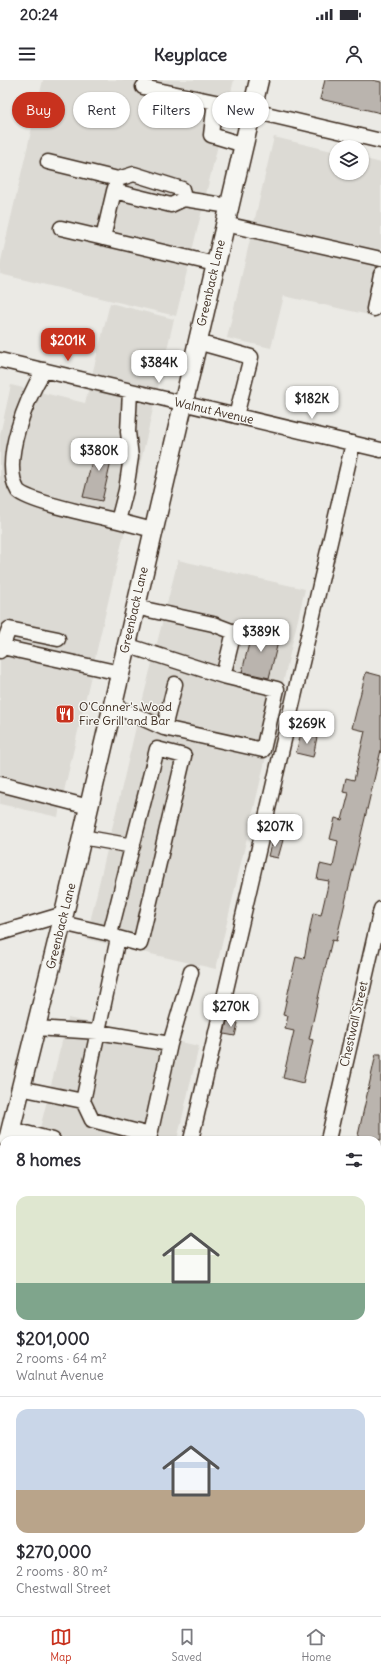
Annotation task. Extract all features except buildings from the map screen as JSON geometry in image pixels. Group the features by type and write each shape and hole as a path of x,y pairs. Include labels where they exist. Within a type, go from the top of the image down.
{"main road":[{"name":"Greenback Lane","path":"256,92 259,80"},
{"name":"Greenback Lane","path":"9,1134 63,919 182,403 248,128"}],"street":[{"path":"143,86 212,101"},
{"path":"269,114 381,141"},
{"path":"212,127 211,135 244,145"},
{"path":"48,162 171,205 184,199 229,206"},
{"path":"103,238 116,185 134,174 182,189 184,199"},
{"path":"225,224 381,259"},
{"path":"60,228 216,264"},
{"path":"374,309 381,274"},
{"path":"197,342 251,357 236,416"},
{"name":"Walnut Avenue","path":"0,360 381,450"},
{"path":"44,370 20,410 9,441 8,460 10,476 18,491 35,499 153,530"},
{"path":"118,521 126,490 131,457 128,432 130,391"},
{"path":"193,1136 353,443"},
{"path":"135,608 213,624 234,632 223,676"},
{"path":"58,639 9,629 1,649 120,673"},
{"path":"112,705 164,728 263,750 277,689 223,676 126,645"},
{"path":"164,728 175,684"},
{"path":"0,933 63,919 114,936 140,944 184,756 157,749 133,846 114,936 98,1032 83,1101 92,1120 150,1135 170,1044 191,972"},
{"path":"0,784 89,807"},
{"path":"82,837 133,846"},
{"name":"Chestwall Street","path":"329,1136 381,909"},
{"path":"36,1028 98,1032 170,1044"},
{"path":"20,1088 83,1101"},
{"path":"9,1134 24,1136"}],"shaded area":[{"path":"43,80 234,80 231,92 212,92 212,128 222,128 176,316 0,274 0,265 32,128 65,128 65,92 40,92"},
{"path":"274,137 329,150 329,180 369,180 369,160 381,163 381,302 378,317 284,296 271,348 227,338"},
{"path":"110,303 174,319 58,817 0,804 0,435 11,385 85,403"},
{"path":"178,560 305,589 266,756 136,726"},
{"path":"136,727 266,757 216,969 86,939"},
{"path":"68,1018 199,1046 178,1136 57,1136 39,1132"}],"place":[{"name":"O'Conner's Wood Fire Grill and Bar","path":"65,714"}]}
